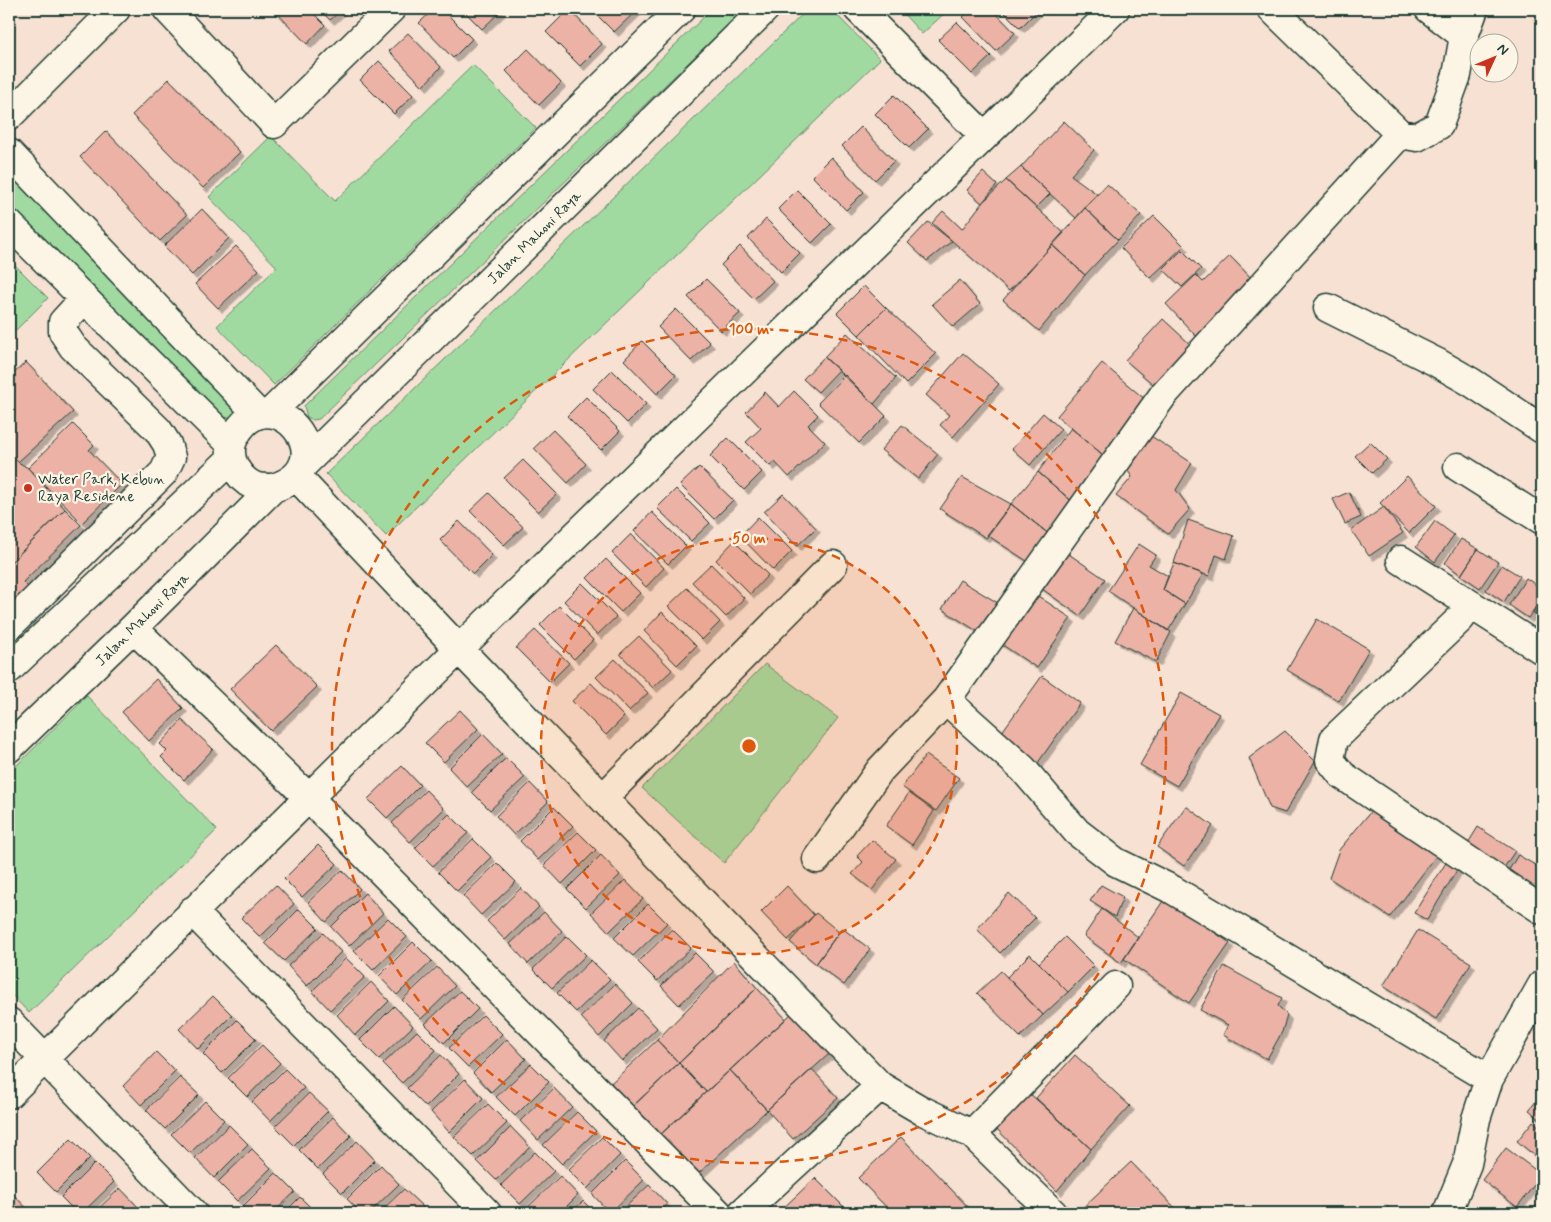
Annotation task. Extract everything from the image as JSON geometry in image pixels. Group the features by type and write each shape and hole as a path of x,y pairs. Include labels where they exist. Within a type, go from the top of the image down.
{"street":[{"path":"9,116 116,9"},
{"path":"167,9 274,124 391,9"},
{"path":"13,656 231,452 240,425 264,414 681,9"},
{"name":"Jalan Mahoni Raya","path":"9,748 291,476 766,9"},
{"path":"858,9 984,136"},
{"path":"9,1094 308,796 1115,9"},
{"path":"1272,9 1400,134 1417,137 1439,125 1457,75 1464,36 1474,9"},
{"path":"1429,9 1464,36"},
{"path":"817,859 880,770 946,700 1164,394 1400,134"},
{"path":"9,153 264,414 284,417 295,425 303,437 306,451 291,476 255,486 239,476 231,452 9,224"},
{"path":"9,626 164,472 171,457 167,444 158,430 73,347 62,332 63,322 84,299"},
{"path":"1328,308 1436,362 1542,429"},
{"path":"1458,467 1542,520"},
{"path":"291,476 604,798 880,1086 922,1110 972,1134 1053,1213"},
{"path":"1401,560 1542,650"},
{"path":"604,798 834,565"},
{"path":"1461,618 1334,739 1330,760 1342,775 1542,910"},
{"path":"133,628 308,796 718,1213"},
{"path":"946,700 1023,769 1077,832 1116,862 1173,890 1489,1079"},
{"path":"192,911 487,1213"},
{"path":"972,1134 1116,986"},
{"path":"1447,1213 1467,1164 1476,1119 1489,1079 1542,986"},
{"path":"9,1022 193,1213"},
{"path":"742,1213 880,1086"}],"green space":[{"path":"712,9 744,9 319,419 313,420 307,417 304,406"},
{"path":"808,9 831,9 880,59 386,536 326,474"},
{"path":"899,9 949,9 922,34"},
{"path":"473,65 536,128 274,385 217,326 277,267 209,197 271,136 335,201"},
{"path":"9,169 234,403 236,411 232,417 219,418 9,203"},
{"path":"9,259 48,298 9,337"},
{"path":"765,664 838,718 724,863 642,788"},
{"path":"87,696 217,830 29,1013 9,992 9,773"}],"building":[{"path":"273,9 309,9 325,25 307,44"},
{"path":"319,9 342,9 330,20"},
{"path":"434,9 442,9 472,39 453,58 419,23"},
{"path":"462,9 499,9 501,11 482,29"},
{"path":"569,9 602,44 580,66 546,32"},
{"path":"591,9 634,9 636,11 614,32"},
{"path":"971,9 992,9 1015,33 996,51 963,17"},
{"path":"1001,9 1039,9 1020,28"},
{"path":"957,22 991,56 972,74 938,40"},
{"path":"408,33 441,67 423,86 389,51"},
{"path":"528,49 561,83 539,105 506,71"},
{"path":"379,61 413,95 394,114 360,80"},
{"path":"169,79 240,152 203,188 132,115"},
{"path":"894,95 928,129 909,148 875,114"},
{"path":"1064,121 1094,150 1071,175 1097,194 1076,218 1021,167"},
{"path":"861,127 894,161 875,180 842,146"},
{"path":"106,131 187,215 160,241 80,157"},
{"path":"831,157 864,192 846,210 812,176"},
{"path":"1021,167 1050,194 1036,208 1006,180"},
{"path":"983,172 997,185 982,203 967,190"},
{"path":"1006,180 1064,233 1009,291 932,223 943,211 962,229 982,203"},
{"path":"1107,184 1141,215 1118,240 1085,208"},
{"path":"797,190 831,224 812,243 778,209"},
{"path":"1085,208 1118,240 1085,275 1052,245"},
{"path":"202,209 229,238 192,275 164,246"},
{"path":"1154,216 1184,246 1150,278 1121,248"},
{"path":"766,219 800,253 781,272 748,238"},
{"path":"928,222 952,241 927,261 908,243"},
{"path":"1052,245 1085,275 1039,331 1003,300"},
{"path":"236,246 259,270 218,308 195,284"},
{"path":"740,246 773,281 754,299 721,265"},
{"path":"1182,250 1201,269 1182,287 1163,269"},
{"path":"1230,256 1254,281 1196,336 1166,304 1196,275 1203,282"},
{"path":"706,279 740,313 721,331 688,297"},
{"path":"960,280 980,304 953,327 932,304"},
{"path":"864,286 886,308 859,335 837,313"},
{"path":"886,308 936,354 906,384 859,335"},
{"path":"676,309 710,343 691,361 658,327"},
{"path":"1163,319 1191,345 1155,386 1125,360"},
{"path":"847,333 896,378 874,404 824,357"},
{"path":"642,341 676,375 657,394 624,360"},
{"path":"963,353 999,384 953,437 940,425 949,415 926,395"},
{"path":"824,357 839,370 818,392 803,379"},
{"path":"26,362 73,412 18,462 9,453 9,378"},
{"path":"1102,363 1153,406 1109,460 1057,416"},
{"path":"612,370 646,404 627,423 593,389"},
{"path":"845,375 886,416 859,443 818,403"},
{"path":"794,391 818,415 808,425 825,442 789,477 775,462 770,466 746,442 761,428 746,412 765,392 779,407"},
{"path":"586,397 620,431 601,450 567,416"},
{"path":"1043,413 1061,429 1030,465 1012,449"},
{"path":"73,424 94,445 89,450 122,484 82,523 28,468"},
{"path":"902,425 938,454 918,479 881,450"},
{"path":"1071,428 1109,460 1075,504 1038,472"},
{"path":"553,430 586,464 568,483 534,448"},
{"path":"1151,436 1192,463 1176,490 1190,509 1168,534 1116,496 1132,477 1124,465"},
{"path":"728,438 762,472 744,490 710,456"},
{"path":"1370,442 1387,459 1372,473 1355,456"},
{"name":"Water Park, Kebun Raya Residene","path":"9,453 28,468 65,509 9,564"},
{"path":"523,460 557,494 538,512 504,478"},
{"path":"699,467 733,500 714,519 680,485"},
{"path":"1038,472 1075,504 1050,535 1011,504"},
{"path":"1407,476 1436,506 1409,533 1380,503"},
{"path":"962,477 1011,504 986,538 940,509"},
{"path":"676,489 710,523 691,541 657,508"},
{"path":"1349,492 1361,517 1345,524 1333,499"},
{"path":"489,493 523,527 504,545 470,511"},
{"path":"783,494 816,528 797,546 764,512"},
{"path":"1011,504 1050,535 1030,563 987,535"},
{"path":"1384,507 1403,533 1369,556 1351,530"},
{"path":"65,509 81,525 23,582 32,591 9,613 9,564"},
{"path":"652,512 686,546 668,564 634,531"},
{"path":"758,517 792,551 773,570 740,536"},
{"path":"1188,520 1234,536 1226,559 1216,555 1209,576 1174,563"},
{"path":"459,521 492,555 473,574 440,540"},
{"path":"1435,521 1454,535 1435,562 1416,547"},
{"path":"631,534 664,568 646,587 612,553"},
{"path":"1461,539 1478,549 1461,575 1445,563"},
{"path":"734,541 768,575 750,594 716,560"},
{"path":"1139,544 1156,555 1149,565 1168,576 1163,590 1185,604 1168,631 1108,591"},
{"path":"1478,549 1498,562 1480,588 1461,575"},
{"path":"1063,550 1105,579 1080,616 1038,586"},
{"path":"606,559 640,593 621,612 587,578"},
{"path":"1174,563 1203,574 1185,604 1163,590"},
{"path":"711,564 744,598 726,617 692,582"},
{"path":"1502,565 1520,576 1504,602 1486,590"},
{"path":"1526,578 1542,589 1542,598 1528,618 1509,605"},
{"path":"960,580 998,603 980,633 942,609"},
{"path":"582,583 616,617 597,635 564,601"},
{"path":"687,588 720,622 702,640 668,606"},
{"path":"1029,590 1071,618 1037,668 995,640"},
{"path":"1542,598 1542,619 1533,613"},
{"path":"559,606 593,640 574,659 540,625"},
{"path":"1133,608 1171,632 1156,662 1115,641"},
{"path":"662,612 696,646 677,665 644,631"},
{"path":"1317,619 1369,649 1339,701 1287,670"},
{"path":"535,630 569,663 550,682 516,648"},
{"path":"639,636 672,670 653,688 620,654"},
{"path":"276,645 317,687 271,731 230,689"},
{"path":"615,659 648,693 629,711 596,677"},
{"path":"1042,676 1080,703 1037,764 999,736"},
{"path":"156,679 183,708 149,741 122,712"},
{"path":"591,683 624,717 606,735 572,701"},
{"path":"1181,693 1219,714 1177,786 1140,765"},
{"path":"460,710 478,729 444,762 425,743"},
{"path":"182,720 213,749 184,780 161,757 167,751 160,744"},
{"path":"1285,731 1315,761 1285,813 1270,808 1249,758"},
{"path":"483,734 502,754 467,787 449,768"},
{"path":"926,755 959,778 936,811 902,787"},
{"path":"506,758 525,777 490,810 472,792"},
{"path":"402,766 420,785 387,818 368,799"},
{"path":"530,783 548,802 514,835 496,816"},
{"path":"426,790 444,809 410,842 392,823"},
{"path":"909,793 934,811 912,845 886,826"},
{"path":"1186,806 1213,826 1184,866 1157,847"},
{"path":"554,807 573,826 538,860 520,841"},
{"path":"1372,810 1439,852 1390,917 1329,878 1339,850"},
{"path":"449,814 468,833 433,866 415,848"},
{"path":"1478,827 1515,851 1501,872 1465,848"},
{"path":"578,832 596,850 562,884 544,865"},
{"path":"473,839 491,857 457,891 438,872"},
{"path":"872,840 896,859 872,890 852,874 863,862 857,856"},
{"path":"318,845 337,864 302,897 284,879"},
{"path":"601,855 620,875 586,908 567,889"},
{"path":"1518,855 1542,869 1541,894 1507,873"},
{"path":"1449,858 1460,865 1427,920 1414,913"},
{"path":"497,863 516,882 481,915 463,896"},
{"path":"342,870 360,889 326,922 308,902"},
{"path":"625,880 643,899 609,932 591,913"},
{"path":"276,885 294,904 260,937 241,918"},
{"path":"1101,885 1123,897 1115,917 1090,901"},
{"path":"787,886 814,915 788,940 761,912"},
{"path":"521,888 539,907 505,940 487,921"},
{"path":"365,893 383,913 349,946 331,927"},
{"path":"1009,893 1035,918 1000,953 977,929"},
{"path":"1165,898 1230,943 1189,1003 1124,959"},
{"path":"648,904 667,923 633,956 614,938"},
{"path":"299,909 318,928 284,961 265,943"},
{"path":"1102,909 1138,937 1121,963 1084,936"},
{"path":"544,912 562,931 528,964 510,944"},
{"path":"816,913 839,932 816,964 790,942"},
{"path":"388,918 407,937 373,970 354,951"},
{"path":"842,928 870,949 844,985 816,964"},
{"path":"672,929 691,948 657,981 638,962"},
{"path":"1418,930 1471,963 1436,1019 1383,986"},
{"path":"323,933 341,952 307,986 288,966"},
{"path":"567,936 586,955 552,988 533,969"},
{"path":"1065,937 1094,966 1068,992 1039,963"},
{"path":"413,942 432,961 397,995 379,976"},
{"path":"695,953 714,972 679,1005 661,986"},
{"path":"1030,954 1068,992 1043,1015 1007,977"},
{"path":"346,958 365,977 330,1010 312,991"},
{"path":"591,960 610,979 576,1012 557,993"},
{"path":"734,961 757,988 679,1063 657,1040"},
{"path":"1224,966 1282,998 1278,1006 1287,1015 1282,1032 1267,1059 1223,1035 1228,1025 1200,1010"},
{"path":"437,967 455,986 421,1019 402,1000"},
{"path":"1001,971 1043,1015 1020,1037 977,993"},
{"path":"371,982 389,1001 355,1035 337,1015"},
{"path":"615,984 633,1003 599,1037 581,1017"},
{"path":"757,988 786,1019 706,1092 679,1063"},
{"path":"460,991 478,1009 444,1043 425,1024"},
{"path":"213,996 232,1015 198,1049 179,1029"},
{"path":"394,1006 413,1026 379,1059 360,1040"},
{"path":"638,1008 657,1028 622,1061 604,1041"},
{"path":"791,1014 829,1054 767,1110 730,1070"},
{"path":"483,1015 502,1034 468,1067 449,1048"},
{"path":"237,1020 256,1039 222,1073 203,1054"},
{"path":"417,1031 436,1050 402,1083 383,1064"},
{"path":"507,1039 526,1059 491,1092 473,1073"},
{"path":"657,1040 679,1063 633,1106 611,1083"},
{"path":"262,1045 280,1063 247,1097 228,1078"},
{"path":"156,1052 175,1071 141,1105 123,1086"},
{"path":"441,1055 459,1074 426,1107 407,1088"},
{"path":"1075,1055 1130,1106 1091,1149 1036,1098"},
{"path":"679,1063 706,1092 660,1135 633,1106"},
{"path":"531,1064 549,1082 515,1116 496,1097"},
{"path":"285,1069 304,1088 270,1121 252,1102"},
{"path":"812,1069 838,1098 793,1139 767,1110"},
{"path":"730,1070 767,1110 697,1175 660,1135"},
{"path":"180,1077 199,1095 165,1129 146,1110"},
{"path":"465,1079 483,1098 449,1132 431,1112"},
{"path":"554,1088 572,1107 538,1140 520,1121"},
{"path":"1026,1090 1091,1149 1057,1191 992,1124"},
{"path":"309,1093 328,1111 294,1145 275,1126"},
{"path":"1542,1094 1542,1121 1529,1110"},
{"path":"205,1101 224,1120 190,1153 171,1134"},
{"path":"488,1104 507,1123 473,1156 454,1137"},
{"path":"577,1112 596,1131 562,1164 543,1145"},
{"path":"333,1117 351,1136 318,1169 299,1150"},
{"path":"1533,1121 1542,1129 1542,1162 1517,1141"},
{"path":"229,1125 248,1144 214,1178 195,1158"},
{"path":"511,1127 530,1147 496,1180 477,1161"},
{"path":"602,1137 620,1155 587,1189 568,1170"},
{"path":"901,1137 971,1210 967,1213 892,1213 858,1178"},
{"path":"71,1139 90,1158 56,1192 37,1173"},
{"path":"357,1141 375,1160 342,1193 323,1174"},
{"path":"1506,1148 1542,1175 1517,1207 1482,1180"},
{"path":"252,1149 271,1168 237,1201 218,1182"},
{"path":"535,1152 554,1171 520,1204 501,1185"},
{"path":"625,1161 644,1180 610,1213 592,1194"},
{"path":"1131,1162 1177,1210 1174,1213 1077,1213"},
{"path":"95,1163 114,1182 82,1213 77,1213 61,1197"},
{"path":"381,1165 399,1184 369,1213 361,1213 347,1199"},
{"path":"276,1173 295,1192 273,1213 249,1213 242,1207"},
{"path":"560,1176 578,1195 560,1213 529,1213 525,1210"},
{"path":"815,1178 850,1213 778,1213"},
{"path":"649,1185 667,1204 657,1213 619,1213"},
{"path":"120,1188 138,1207 132,1213 94,1213"},
{"path":"404,1189 423,1207 417,1213 379,1213"},
{"path":"14,1195 31,1213 9,1213 9,1201"},
{"path":"300,1197 316,1213 284,1213"},
{"path":"1542,1199 1542,1213 1531,1213"},
{"path":"583,1201 595,1213 570,1213"},
{"path":"1385,1205 1395,1213 1378,1213"}],"place":[{"name":"Water Park, Kebun Raya Residene","path":"28,488"}]}
